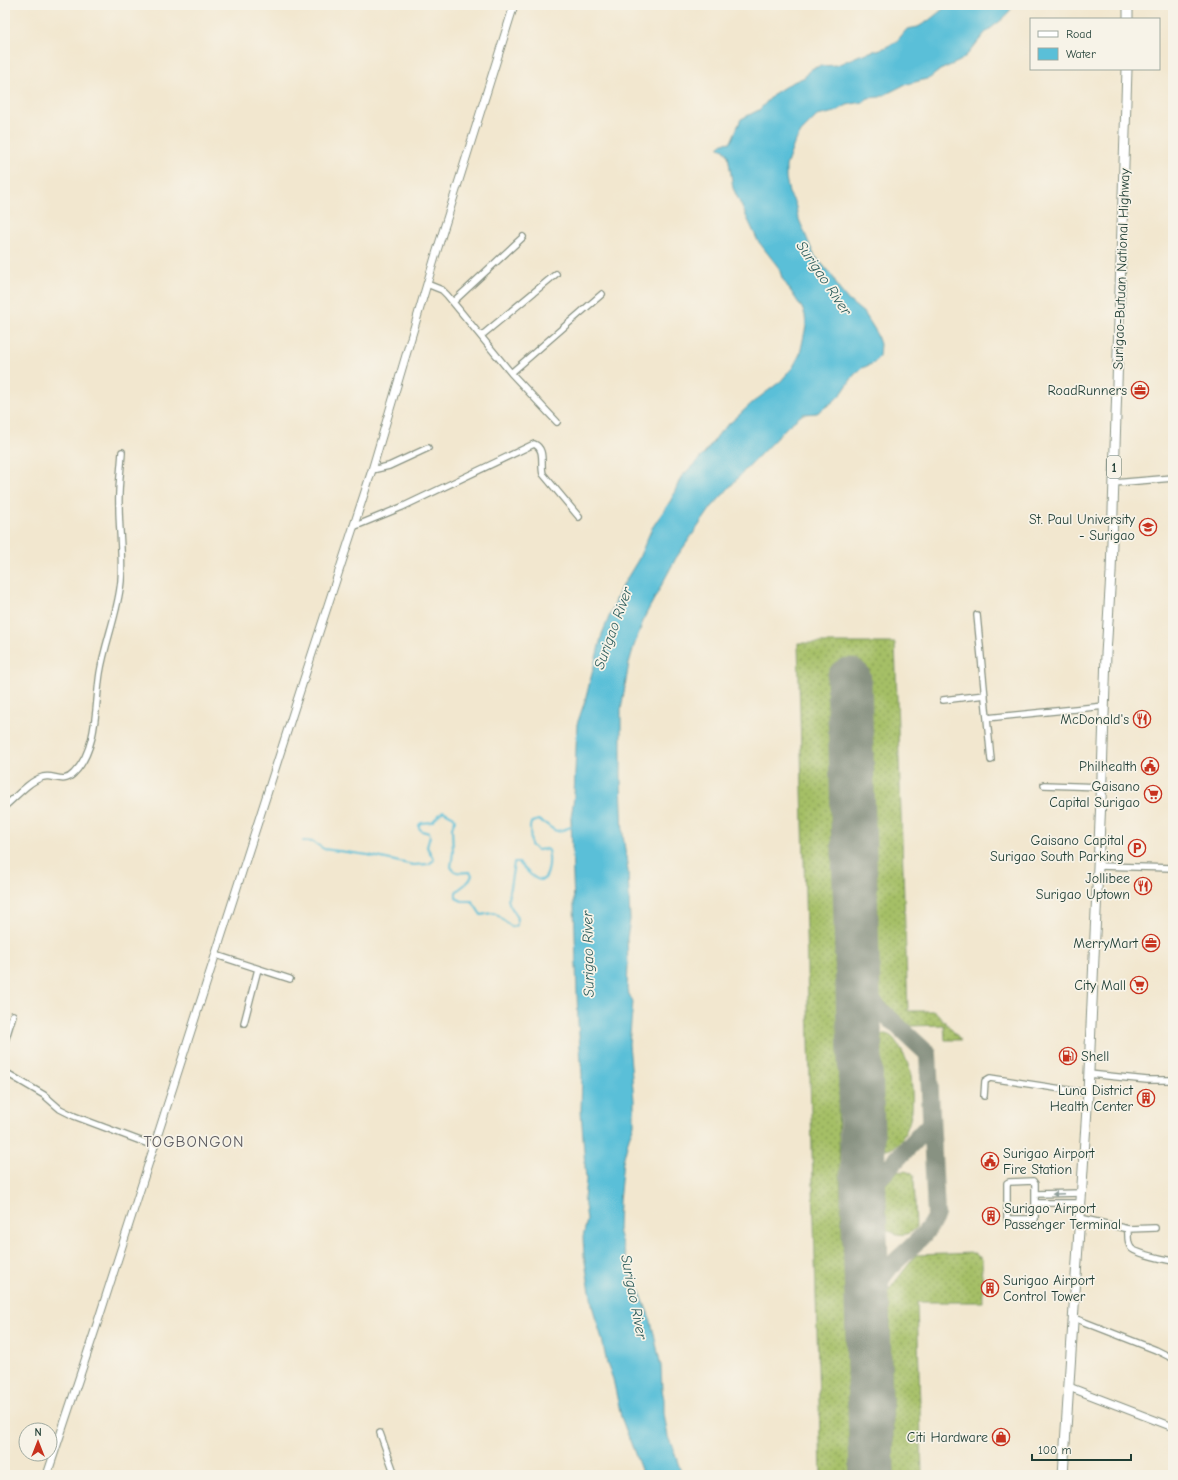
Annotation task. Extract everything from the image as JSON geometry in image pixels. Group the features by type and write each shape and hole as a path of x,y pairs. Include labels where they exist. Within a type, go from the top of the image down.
{"highway":[{"path":"1128,5 1128,18"},
{"name":"Surigao-Butuan National Highway","path":"1063,1475 1088,1093 1099,866 1114,483 1127,70"}],"street":[{"path":"46,1475 216,955 372,470 427,284 514,5"},
{"path":"453,302 523,237"},
{"path":"481,336 556,274"},
{"path":"427,284 442,290 510,373 557,422"},
{"path":"510,373 602,294"},
{"path":"353,527 409,503 534,444 542,451 541,466 543,474 579,517"},
{"path":"372,470 389,466 428,448"},
{"path":"5,806 32,783 39,779 47,777 61,780 74,774 87,755 95,720 102,662 116,614 121,583 122,550 119,493 122,452"},
{"path":"1114,483 1173,478"},
{"path":"977,615 991,760"},
{"path":"943,700 985,695"},
{"path":"987,718 1105,706"},
{"path":"1044,785 1102,787"},
{"path":"1099,866 1173,868"},
{"path":"216,955 290,979"},
{"path":"244,1023 258,969"},
{"path":"5,1042 13,1015"},
{"path":"5,1072 44,1094 60,1109 74,1116 154,1146"},
{"path":"1089,1074 1147,1080 1173,1080"},
{"path":"984,1096 985,1081 990,1078 1088,1093"},
{"path":"1033,1181 1035,1184 1035,1194 1035,1219 1007,1219 1006,1187 1009,1182 1033,1181"},
{"path":"1035,1194 1082,1193"},
{"path":"1035,1203 1081,1203"},
{"path":"1080,1218 1128,1229 1155,1228"},
{"path":"1128,1229 1129,1244 1132,1249 1140,1253 1173,1261"},
{"path":"1074,1318 1132,1340 1172,1358"},
{"path":"1069,1387 1173,1427"},
{"path":"380,1433 395,1475"}],"green space":[{"path":"798,643 895,643 908,1011 935,1011 961,1040 945,1040 944,1025 910,1026 874,992 865,680 830,680 843,1105 838,1106 842,1237 849,1237 852,1323 846,1323 850,1475 821,1475"},
{"path":"884,1034 889,1035 894,1039 909,1067 912,1089 912,1110 904,1136 895,1146 884,1150 882,1105 878,1105 876,1040 877,1036"},
{"path":"904,1171 911,1173 914,1176 916,1228 909,1233 897,1234 886,1228 885,1185 897,1172"},
{"path":"974,1253 982,1259 983,1302 917,1302 922,1475 894,1475 890,1321 883,1321 883,1309 888,1308 888,1291 916,1255"}],"water":[{"name":"Surigao River","path":"948,5 1014,5 1004,18 985,33 968,54 960,61 940,70 930,78 904,85 880,97 868,98 863,102 847,105 835,112 817,116 801,132 794,144 786,166 786,178 789,193 795,203 798,217 814,255 833,277 839,289 848,300 865,314 875,330 880,344 879,356 874,363 862,368 854,375 842,393 834,401 817,413 803,414 788,426 745,470 711,508 676,558 645,616 629,663 621,710 621,782 623,835 628,871 630,920 627,938 627,990 633,1002 629,1044 634,1100 634,1125 629,1137 623,1161 618,1230 632,1280 640,1292 651,1321 661,1366 664,1413 668,1437 682,1475 643,1475 621,1417 613,1379 607,1364 602,1339 593,1309 584,1256 583,1237 587,1220 584,1198 586,1180 581,1110 582,1075 578,1022 571,818 574,797 577,724 585,701 602,634 621,588 638,560 652,528 671,500 681,477 705,453 721,431 752,403 781,381 793,367 800,354 806,326 805,315 782,278 779,268 758,241 733,188 728,155 724,149 718,147 723,143 731,142 741,119 759,110 775,93 791,83 805,77 811,69 820,66 837,65 860,55 884,48 896,42 907,29 918,27"}],"waterway":[{"path":"303,841 313,842 324,849 368,855 413,865 429,864 434,860 427,847 430,836 429,833 422,831 419,828 419,825 421,823 432,822 443,811 454,817 455,820 452,828 453,852 451,867 457,872 470,872 472,875 467,883 456,892 456,898 462,901 472,901 481,915 492,913 496,914 512,927 517,925 515,913 508,899 514,863 519,863 531,876 540,880 546,876 549,867 549,856 547,849 537,850 531,845 531,823 538,820 556,831 573,826"}],"taxiway":[{"path":"858,989 928,1054 936,1214 929,1228 883,1276 867,1308"},
{"path":"864,1194 931,1123"}],"runway":[{"path":"849,680 872,1475"}],"place":[{"name":"RoadRunners","path":"1140,390"},
{"name":"St. Paul University - Surigao","path":"1148,527"},
{"name":"McDonald's","path":"1142,719"},
{"name":"Philhealth","path":"1150,766"},
{"name":"Gaisano Capital Surigao","path":"1153,794"},
{"name":"Gaisano Capital Surigao South Parking","path":"1137,848"},
{"name":"Jollibee Surigao Uptown","path":"1143,886"},
{"name":"MerryMart","path":"1151,943"},
{"name":"City Mall","path":"1139,985"},
{"name":"Shell","path":"1068,1056"},
{"name":"Luna District Health Center","path":"1146,1098"},
{"name":"Surigao Airport Fire Station","path":"990,1161"},
{"name":"Surigao Airport Passenger Terminal","path":"991,1216"},
{"name":"Surigao Airport Control Tower","path":"990,1288"},
{"name":"Citi Hardware","path":"1001,1437"}],"district":[{"name":"TOGBONGON","path":"194,1141"}]}
